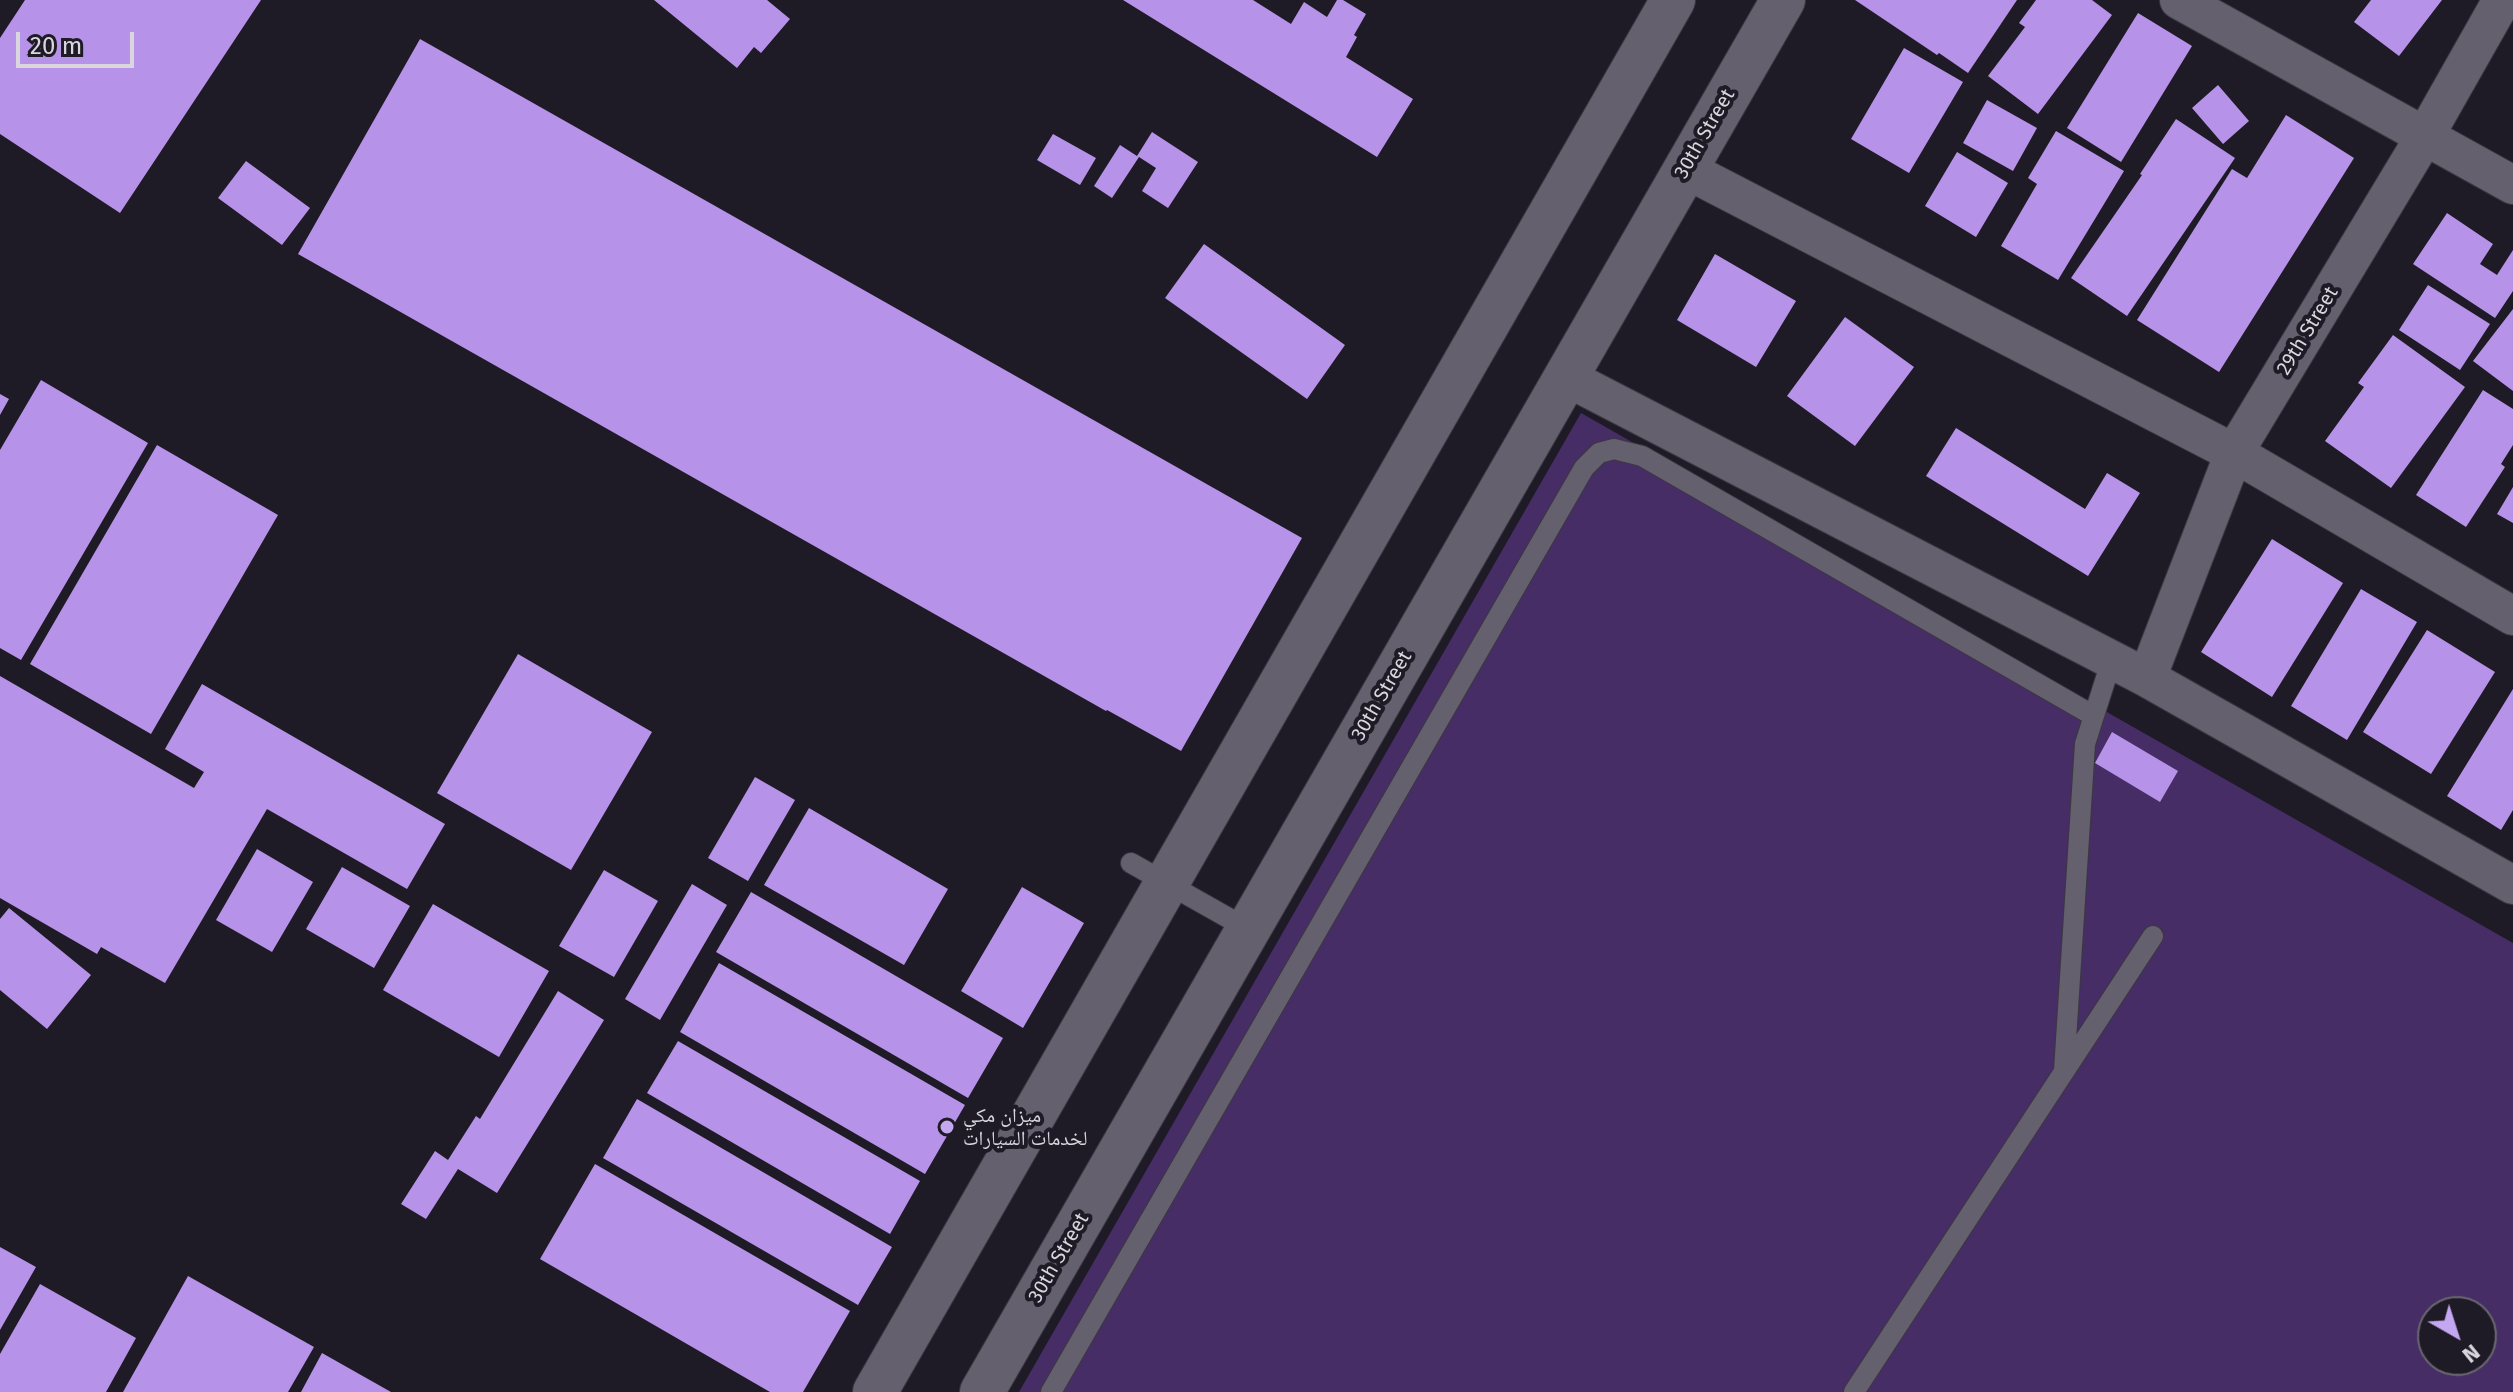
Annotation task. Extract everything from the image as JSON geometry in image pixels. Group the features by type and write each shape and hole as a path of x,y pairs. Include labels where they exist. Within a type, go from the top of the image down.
{"street":[{"path":"875,1392 1149,874 1673,0"},
{"name":"30th Street","path":"982,1392 1783,0"},
{"path":"2179,0 2513,185"},
{"name":"29th Street","path":"2147,678 2234,453 2425,136 2502,0"},
{"path":"1685,169 2234,453 2513,616"},
{"path":"1566,377 2112,659 2513,885"}],"lane":[{"path":"1051,1392 1584,468 1599,453 1614,449 1642,456 2094,716"},
{"path":"2064,1073 2085,744 2112,659"},
{"path":"1149,874 1248,929"},
{"path":"1854,1392 2153,936"}],"shaded area":[{"path":"1581,413 2513,943 2513,1392 1019,1392"}],"building":[{"path":"25,0 261,0 120,213 0,134 0,38"},
{"path":"654,0 767,0 790,19 761,53 754,47 737,68"},
{"path":"1123,0 1253,0 1291,24 1304,2 1327,17 1337,0 1343,0 1366,14 1346,57 1413,99 1377,157"},
{"path":"1855,0 2017,0 1968,73"},
{"path":"2036,0 2092,0 2112,15 2038,114 1988,76 2025,27 2019,23"},
{"path":"2371,0 2442,0 2399,56 2354,22"},
{"path":"2138,13 2192,46 2121,162 2067,128"},
{"path":"420,39 1302,538 1181,751 298,254"},
{"path":"1904,48 1963,82 1909,173 1851,139"},
{"path":"2218,85 2249,121 2223,144 2192,108"},
{"path":"1987,100 2037,128 2013,171 1963,143"},
{"path":"2286,115 2354,158 2219,372 2137,320 2232,169 2247,178"},
{"path":"2176,119 2235,158 2127,316 2071,278 2142,175"},
{"path":"2056,131 2124,171 2058,280 2001,246 2037,184 2028,178"},
{"path":"1152,132 1198,162 1168,208 1142,191 1156,168 1139,157 1112,198 1094,186 1120,145 1137,156"},
{"path":"1053,134 1096,158 1080,185 1037,160"},
{"path":"1957,152 2008,183 1976,237 1925,206"},
{"path":"246,161 310,208 282,245 218,198"},
{"path":"2447,213 2493,244 2480,264 2497,275 2513,250 2513,291 2495,318 2413,264"},
{"path":"1204,244 1345,345 1307,399 1165,298"},
{"path":"1715,254 1796,301 1756,367 1677,320"},
{"path":"2428,285 2490,324 2460,370 2399,330"},
{"path":"2513,309 2513,391 2473,361"},
{"path":"1845,317 1914,367 1855,446 1787,396"},
{"path":"2393,335 2465,387 2391,488 2325,441 2364,387 2358,383"},
{"path":"41,380 148,443 21,660 0,648 0,450"},
{"path":"2483,390 2513,409 2513,445 2501,464 2505,467 2466,527 2416,495"},
{"path":"0,394 9,399 0,415"},
{"path":"1956,428 2085,509 2107,473 2140,493 2088,576 1926,476"},
{"path":"157,445 278,515 151,734 30,664"},
{"path":"2513,487 2513,523 2497,514"},
{"path":"2272,539 2343,583 2272,697 2201,652"},
{"path":"2361,589 2417,622 2347,740 2291,706"},
{"path":"2427,630 2495,672 2431,774 2363,732"},
{"path":"518,654 652,732 571,870 437,793"},
{"path":"0,676 194,788 204,772 165,749 202,684 445,824 407,889 267,809 165,983 101,947 97,954 0,898"},
{"path":"2513,689 2513,810 2501,830 2447,796"},
{"path":"2112,732 2178,771 2160,802 2095,763"},
{"path":"755,777 795,800 748,881 708,858"},
{"path":"809,808 948,889 904,965 764,885"},
{"path":"257,849 313,882 272,952 216,920"},
{"path":"342,867 410,906 374,968 306,929"},
{"path":"604,870 658,901 614,977 559,946"},
{"path":"692,884 727,905 660,1020 625,999"},
{"path":"1022,887 1084,923 1023,1028 961,991"},
{"path":"751,892 1003,1038 968,1098 716,952"},
{"path":"433,904 549,971 499,1057 383,990"},
{"path":"9,908 91,975 47,1029 0,990 0,919"},
{"path":"719,963 965,1105 925,1174 680,1032"},
{"path":"558,991 604,1020 497,1193 458,1169 426,1219 401,1204 435,1151 448,1160 476,1116 480,1119"},
{"path":"678,1041 920,1181 890,1234 647,1093"},
{"path":"637,1099 892,1247 858,1305 603,1158"},
{"path":"595,1164 850,1311 803,1392 770,1392 540,1259"},
{"path":"0,1247 36,1267 0,1330"},
{"path":"188,1276 314,1347 288,1392 123,1392"},
{"path":"40,1284 136,1338 106,1392 0,1392 0,1354"},
{"path":"322,1353 391,1392 301,1392"}],"place":[{"name":"ميزان مكي لخدمات السيارات","path":"947,1127"}]}
